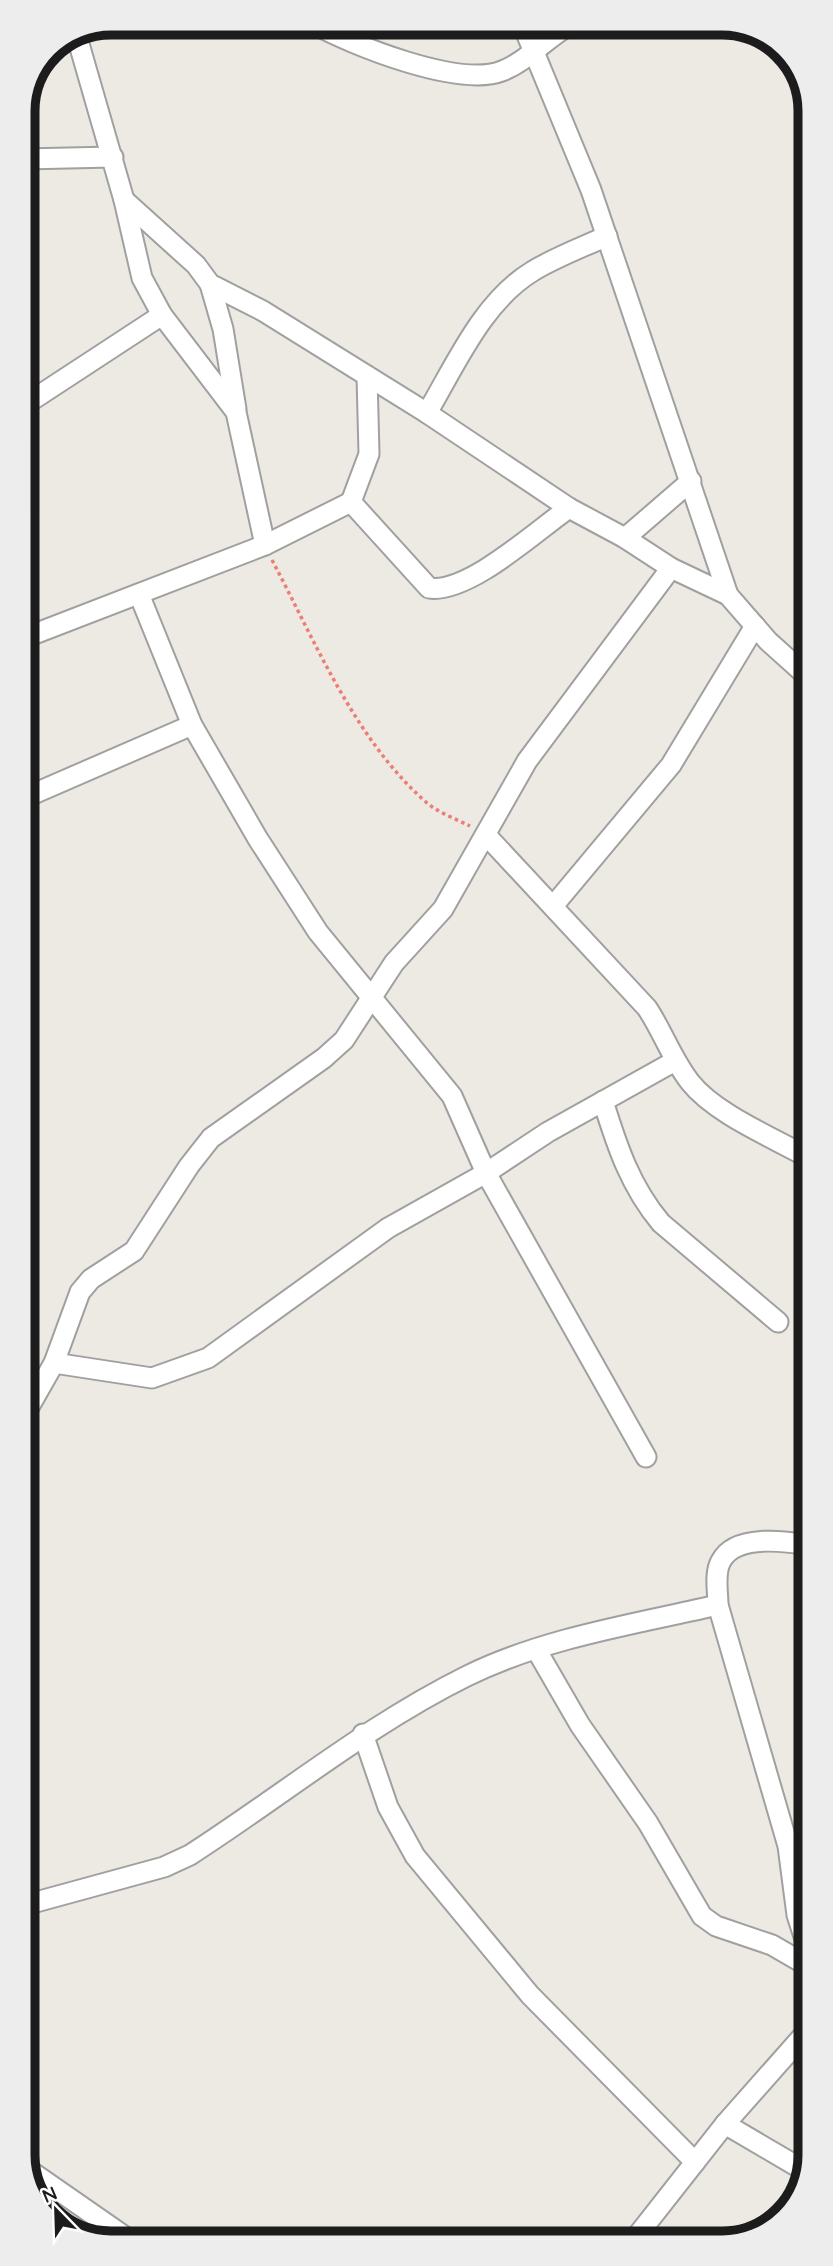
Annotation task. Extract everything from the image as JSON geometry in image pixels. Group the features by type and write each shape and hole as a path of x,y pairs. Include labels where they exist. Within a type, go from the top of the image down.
{"street":[{"path":"342,35 417,65 464,76 488,76 506,70 556,35"},
{"path":"527,35 607,236 728,595 798,669"},
{"path":"79,43 113,157 137,264 162,315 236,412"},
{"path":"35,159 113,157"},
{"path":"124,200 196,265 210,284 223,329 236,412 265,545"},
{"path":"428,413 472,338 513,286 534,271 607,236"},
{"path":"210,284 263,311 428,413 569,508 625,538 671,568 728,595"},
{"path":"35,398 162,315"},
{"path":"35,634 265,545 351,502 368,461 366,376"},
{"path":"625,538 691,481"},
{"path":"351,502 418,579 429,587 440,589 454,586 476,574 569,508"},
{"path":"35,1396 54,1363 80,1292 91,1279 134,1251 189,1166 211,1138 324,1058 344,1040 394,963 443,909 527,761 671,568"},
{"path":"139,594 192,725 258,839 318,932 441,1080 486,1173 646,1457"},
{"path":"554,905 671,765 755,626"},
{"path":"35,793 192,725"},
{"path":"486,835 554,905 646,1008 662,1030 675,1061 692,1085 713,1103 798,1152"},
{"path":"54,1363 152,1378 208,1358 376,1235 486,1173 548,1132 675,1061"},
{"path":"603,1101 621,1159 634,1187 648,1208 660,1223 778,1322"},
{"path":"798,1545 751,1543 732,1549 721,1561 718,1605 788,1846 798,1918"},
{"path":"35,1903 164,1867 190,1855 363,1734 469,1675 536,1649 718,1605"},
{"path":"536,1649 580,1725 648,1824 702,1916 716,1926 772,1945 798,1960"},
{"path":"363,1734 388,1807 415,1856 530,1995 695,2162"},
{"path":"641,2231 725,2124 798,2042"},
{"path":"725,2124 797,2166"},
{"path":"39,2177 117,2231"}],"path":[{"path":"265,545 341,690 386,761 429,805 486,835"}]}
